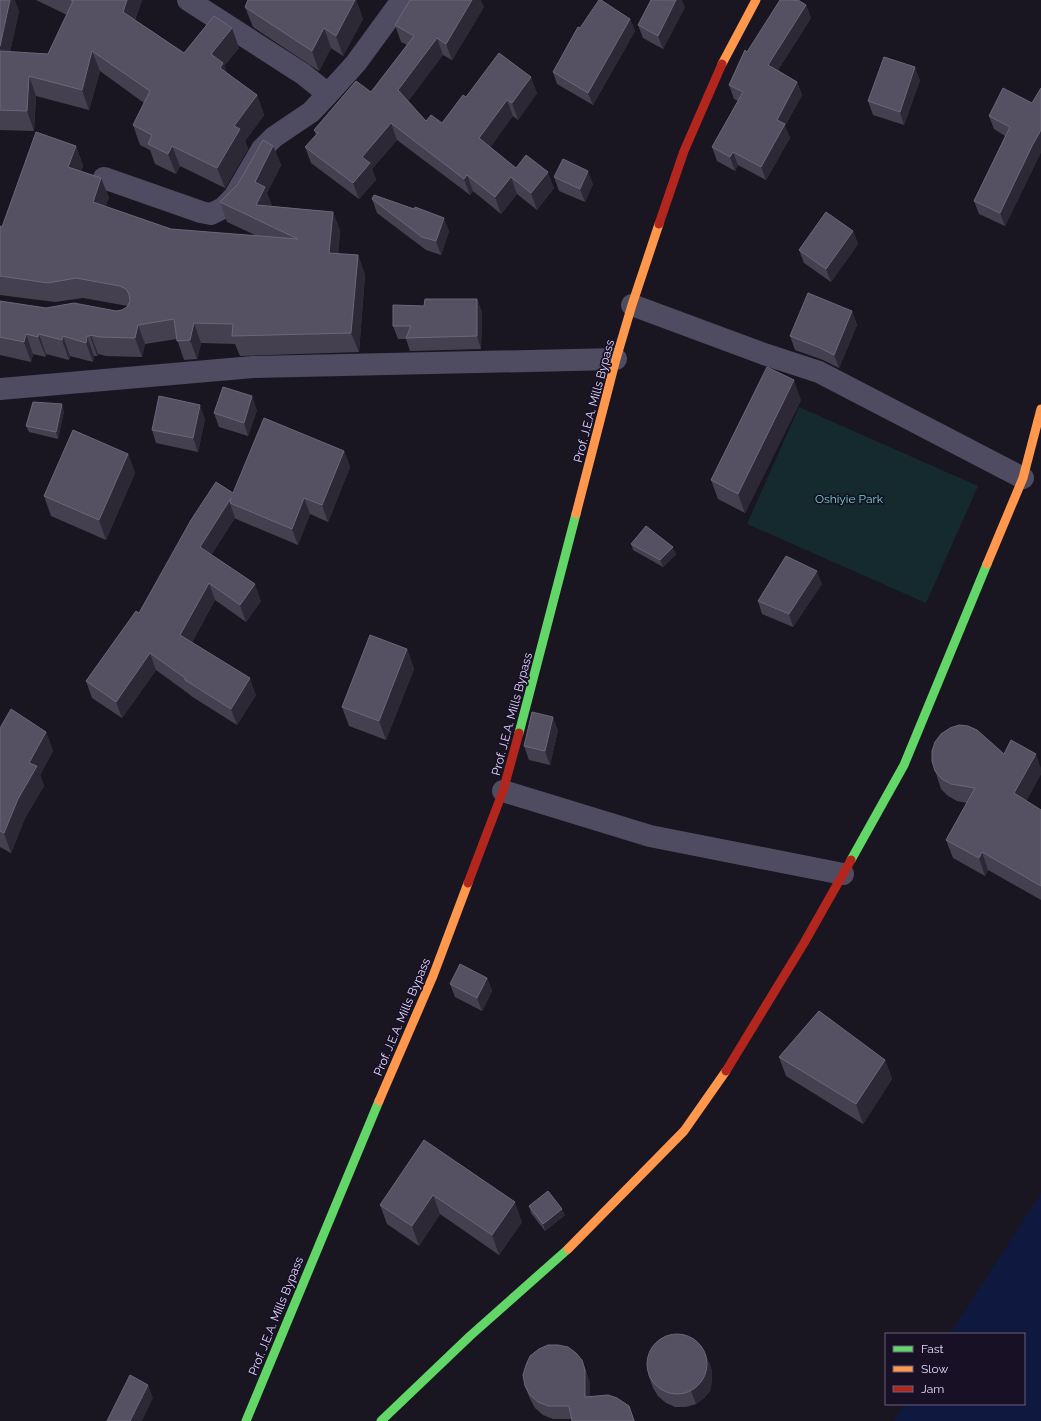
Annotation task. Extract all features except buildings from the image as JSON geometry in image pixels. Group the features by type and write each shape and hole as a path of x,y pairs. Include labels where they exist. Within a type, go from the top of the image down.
{"street":[{"path":"188,0 303,74 328,94"},
{"path":"104,178 201,212 211,214 222,208 234,197 253,163 266,145 274,137 311,112 328,94 356,63 402,0"},
{"name":"Prof. J.E.A. Mills Bypass","path":"246,1421 365,1132 433,976 503,791 540,656 616,359 632,305 684,151 720,67 756,0"},
{"path":"632,305 764,354 820,372 1023,478"},
{"path":"0,389 253,367 616,359"},
{"path":"381,1421 470,1336 568,1249 684,1131 728,1068 804,943 904,766 964,616 1023,478 1041,409"},
{"path":"503,791 650,836 843,874"}],"green space":[{"name":"Oshiyie Park","path":"799,407 978,486 926,603 747,524"}],"water":[{"path":"1041,1193 1041,1421 894,1421 904,1405 1025,1405 1025,1333 951,1333"}],"traffic: fast":[{"path":"519,733 576,514"},
{"path":"851,860 904,765 987,564"},
{"path":"246,1421 379,1101"},
{"path":"381,1421 470,1336 568,1249"}],"traffic: slow":[{"path":"722,64 756,0"},
{"path":"576,514 616,359 659,224"},
{"path":"987,564 1023,478 1041,409"},
{"path":"379,1101 433,976 468,883"},
{"path":"568,1249 684,1131 726,1071"}],"traffic: jam":[{"path":"659,224 684,151 722,64"},
{"path":"468,883 503,791 519,733"},
{"path":"726,1071 804,943 851,860"}]}
